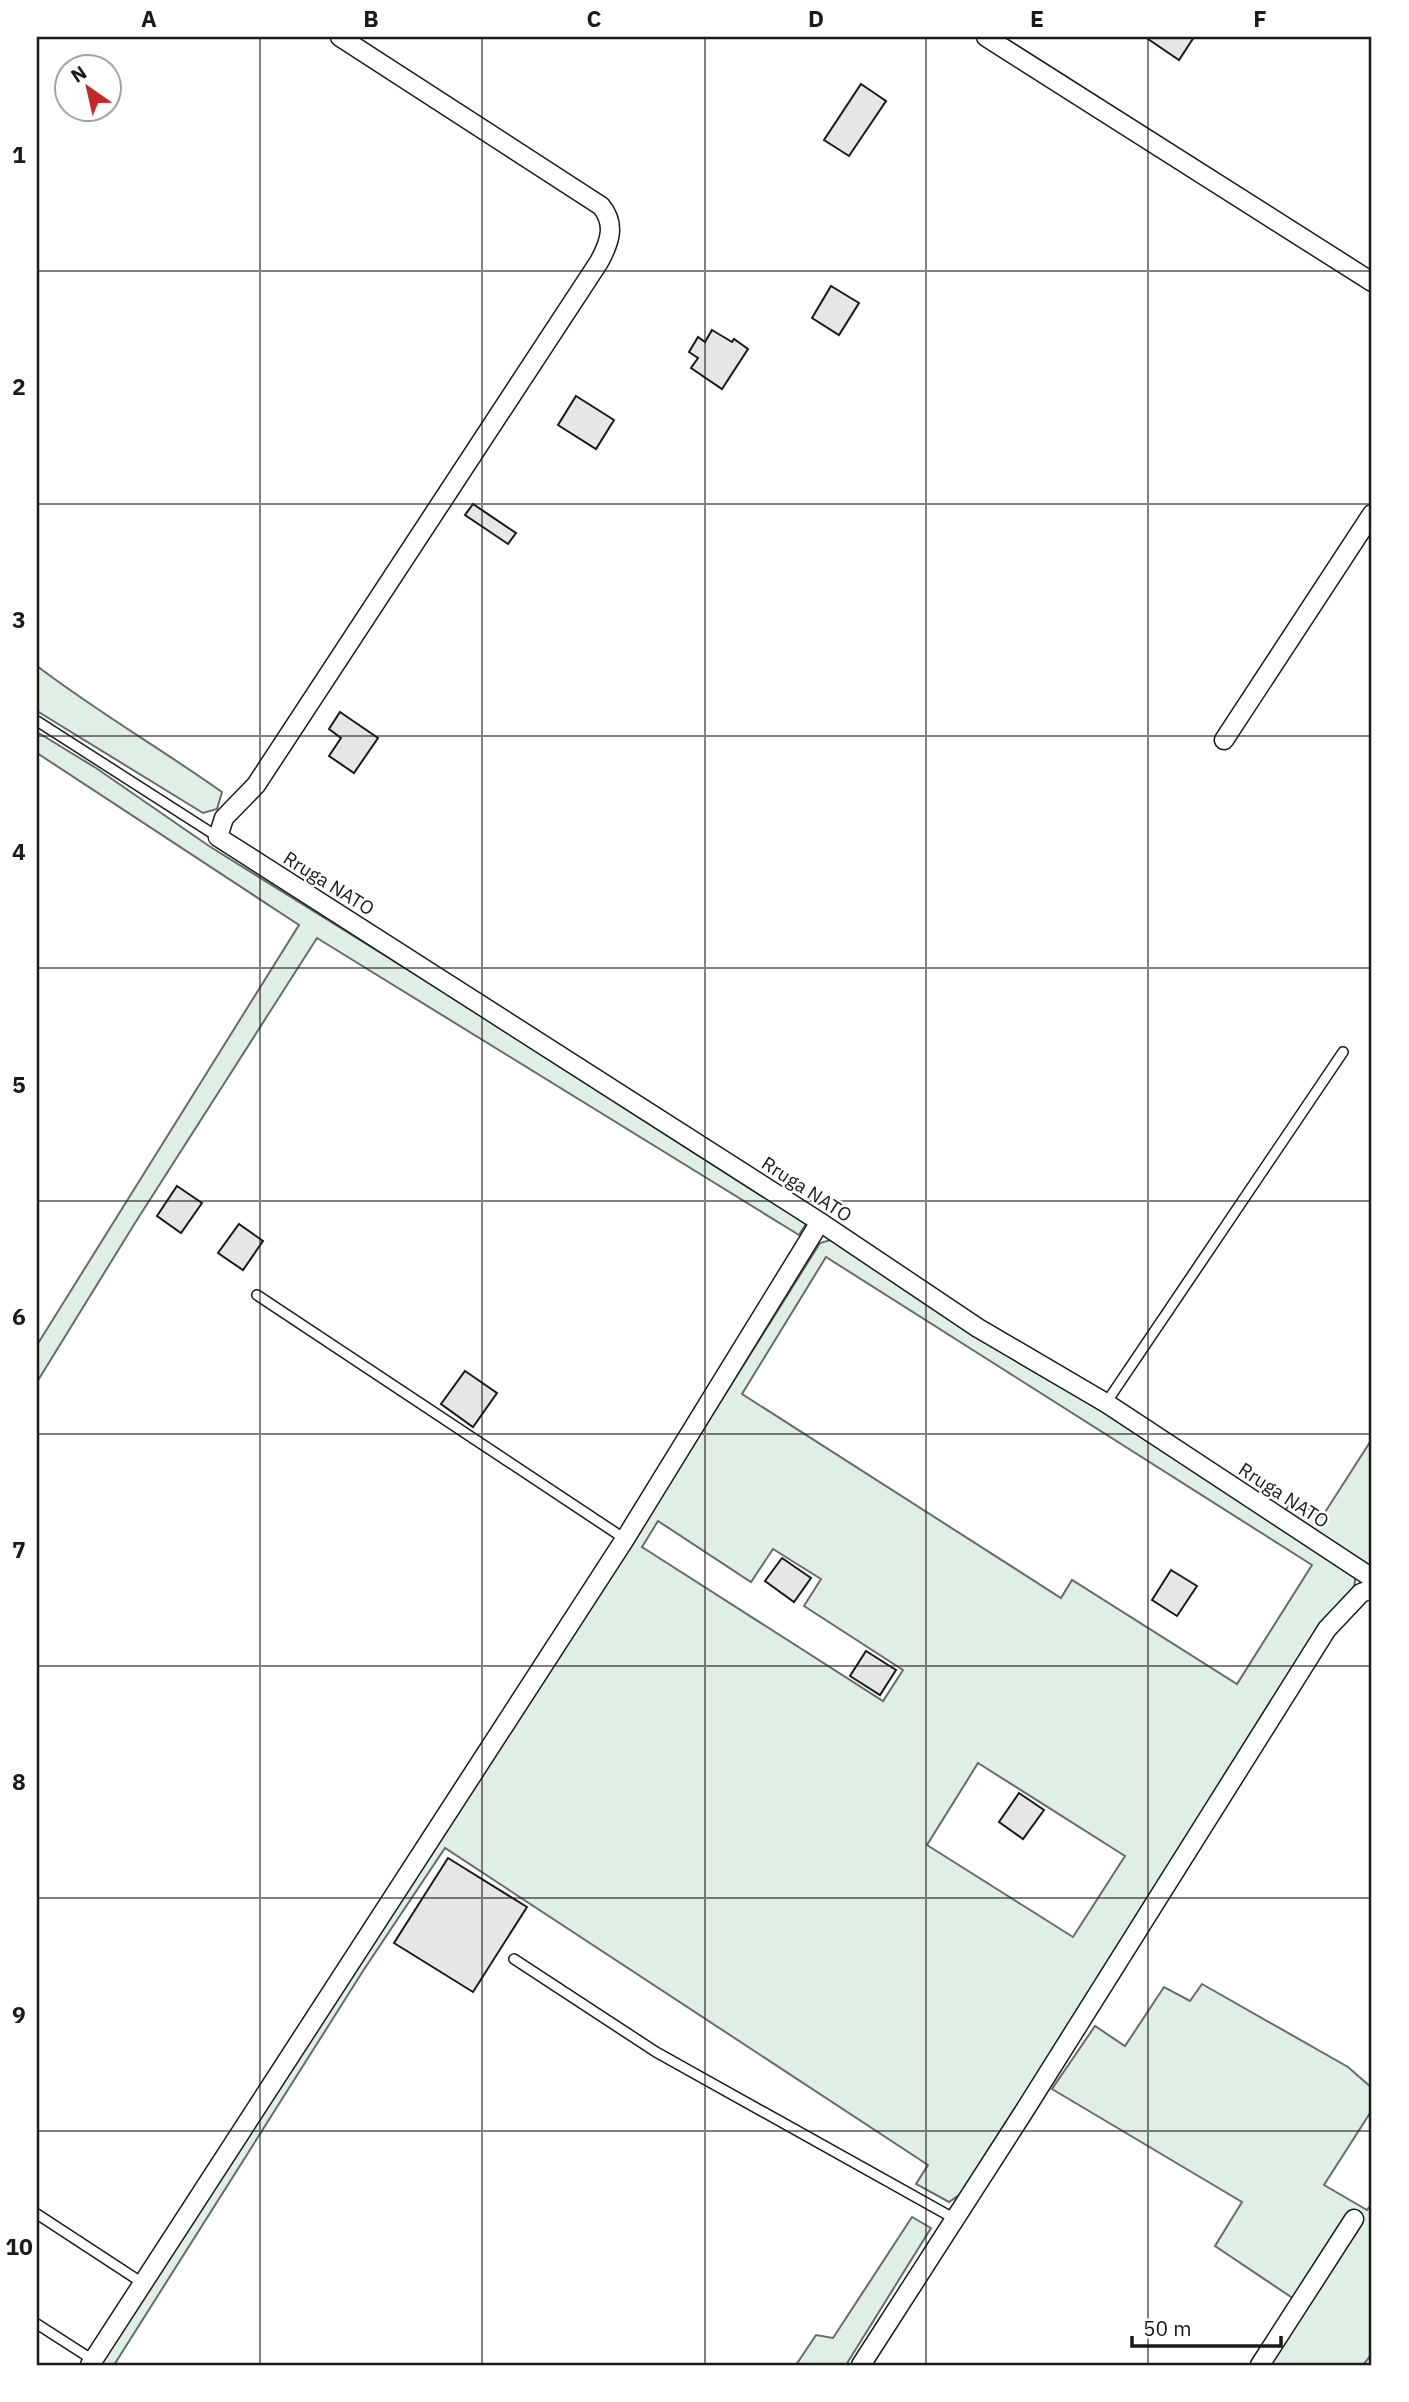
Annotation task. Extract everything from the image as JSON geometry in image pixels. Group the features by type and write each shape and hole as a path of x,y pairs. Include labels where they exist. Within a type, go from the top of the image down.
{"street":[{"path":"218,838 224,818 256,786 610,243 607,214 601,206 340,37"},
{"path":"986,37 1372,282"},
{"path":"1224,740 1372,514"},
{"name":"Rruga NATO","path":"218,838 820,1222 978,1328 1105,1403 1372,1578"},
{"path":"92,2363 625,1539 820,1222"},
{"path":"861,2365 1327,1629 1361,1593 1372,1589"},
{"path":"1260,2365 1354,2218"}],"lane":[{"path":"37,722 218,838"},
{"path":"1105,1403 1343,1052"},
{"path":"257,1295 625,1539"},
{"path":"514,1959 656,2052 955,2219"},
{"path":"37,2214 144,2284"},
{"path":"37,2325 92,2363"}],"green space":[{"path":"37,666 222,792 217,809 203,813 37,711"},
{"path":"37,732 96,768 209,846 809,1219 799,1235 317,938 37,1382 37,1345 299,925 37,753"},
{"path":"834,1239 1050,1374 1356,1575 1354,1587 1329,1618 962,2193 949,2202 916,2184 928,2165 445,1848 363,1971 114,2365 98,2365 632,1543 820,1243","holes":["826,1257 1312,1565 1237,1684 1072,1580 1061,1598 742,1394","658,1521 751,1582 773,1549 821,1579 804,1606 903,1670 883,1701 642,1547","978,1763 1125,1856 1073,1937 927,1845"]},
{"path":"1372,1439 1372,1567 1285,1511 1293,1499 1322,1517"},
{"path":"1202,1984 1348,2067 1372,2088 1372,2110 1324,2185 1367,2210 1372,2203 1372,2354 1363,2365 1251,2365 1294,2299 1215,2246 1242,2202 1052,2089 1095,2026 1125,2046 1164,1987 1190,2001"},
{"path":"912,2217 931,2228 846,2365 796,2365 816,2335 833,2338"}],"building":[{"path":"1194,37 1179,60 1148,39"},
{"path":"861,84 886,101 849,156 824,140"},
{"path":"831,286 859,303 839,335 812,318"},
{"path":"712,330 732,342 734,339 748,349 722,389 691,368 698,358 689,352 698,337 705,342"},
{"path":"576,396 614,420 596,449 558,425"},
{"path":"473,504 516,533 508,544 465,515"},
{"path":"340,712 378,738 354,773 329,756 341,738 329,729"},
{"path":"177,1186 202,1203 181,1233 157,1216"},
{"path":"239,1224 263,1241 243,1270 218,1253"},
{"path":"465,1371 497,1393 473,1427 441,1404"},
{"path":"782,1558 811,1578 794,1602 765,1581"},
{"path":"1171,1570 1197,1586 1177,1616 1152,1600"},
{"path":"866,1651 896,1670 880,1695 850,1676"},
{"path":"1019,1793 1044,1810 1023,1839 999,1822"},
{"path":"448,1858 527,1907 473,1992 394,1943"}]}
